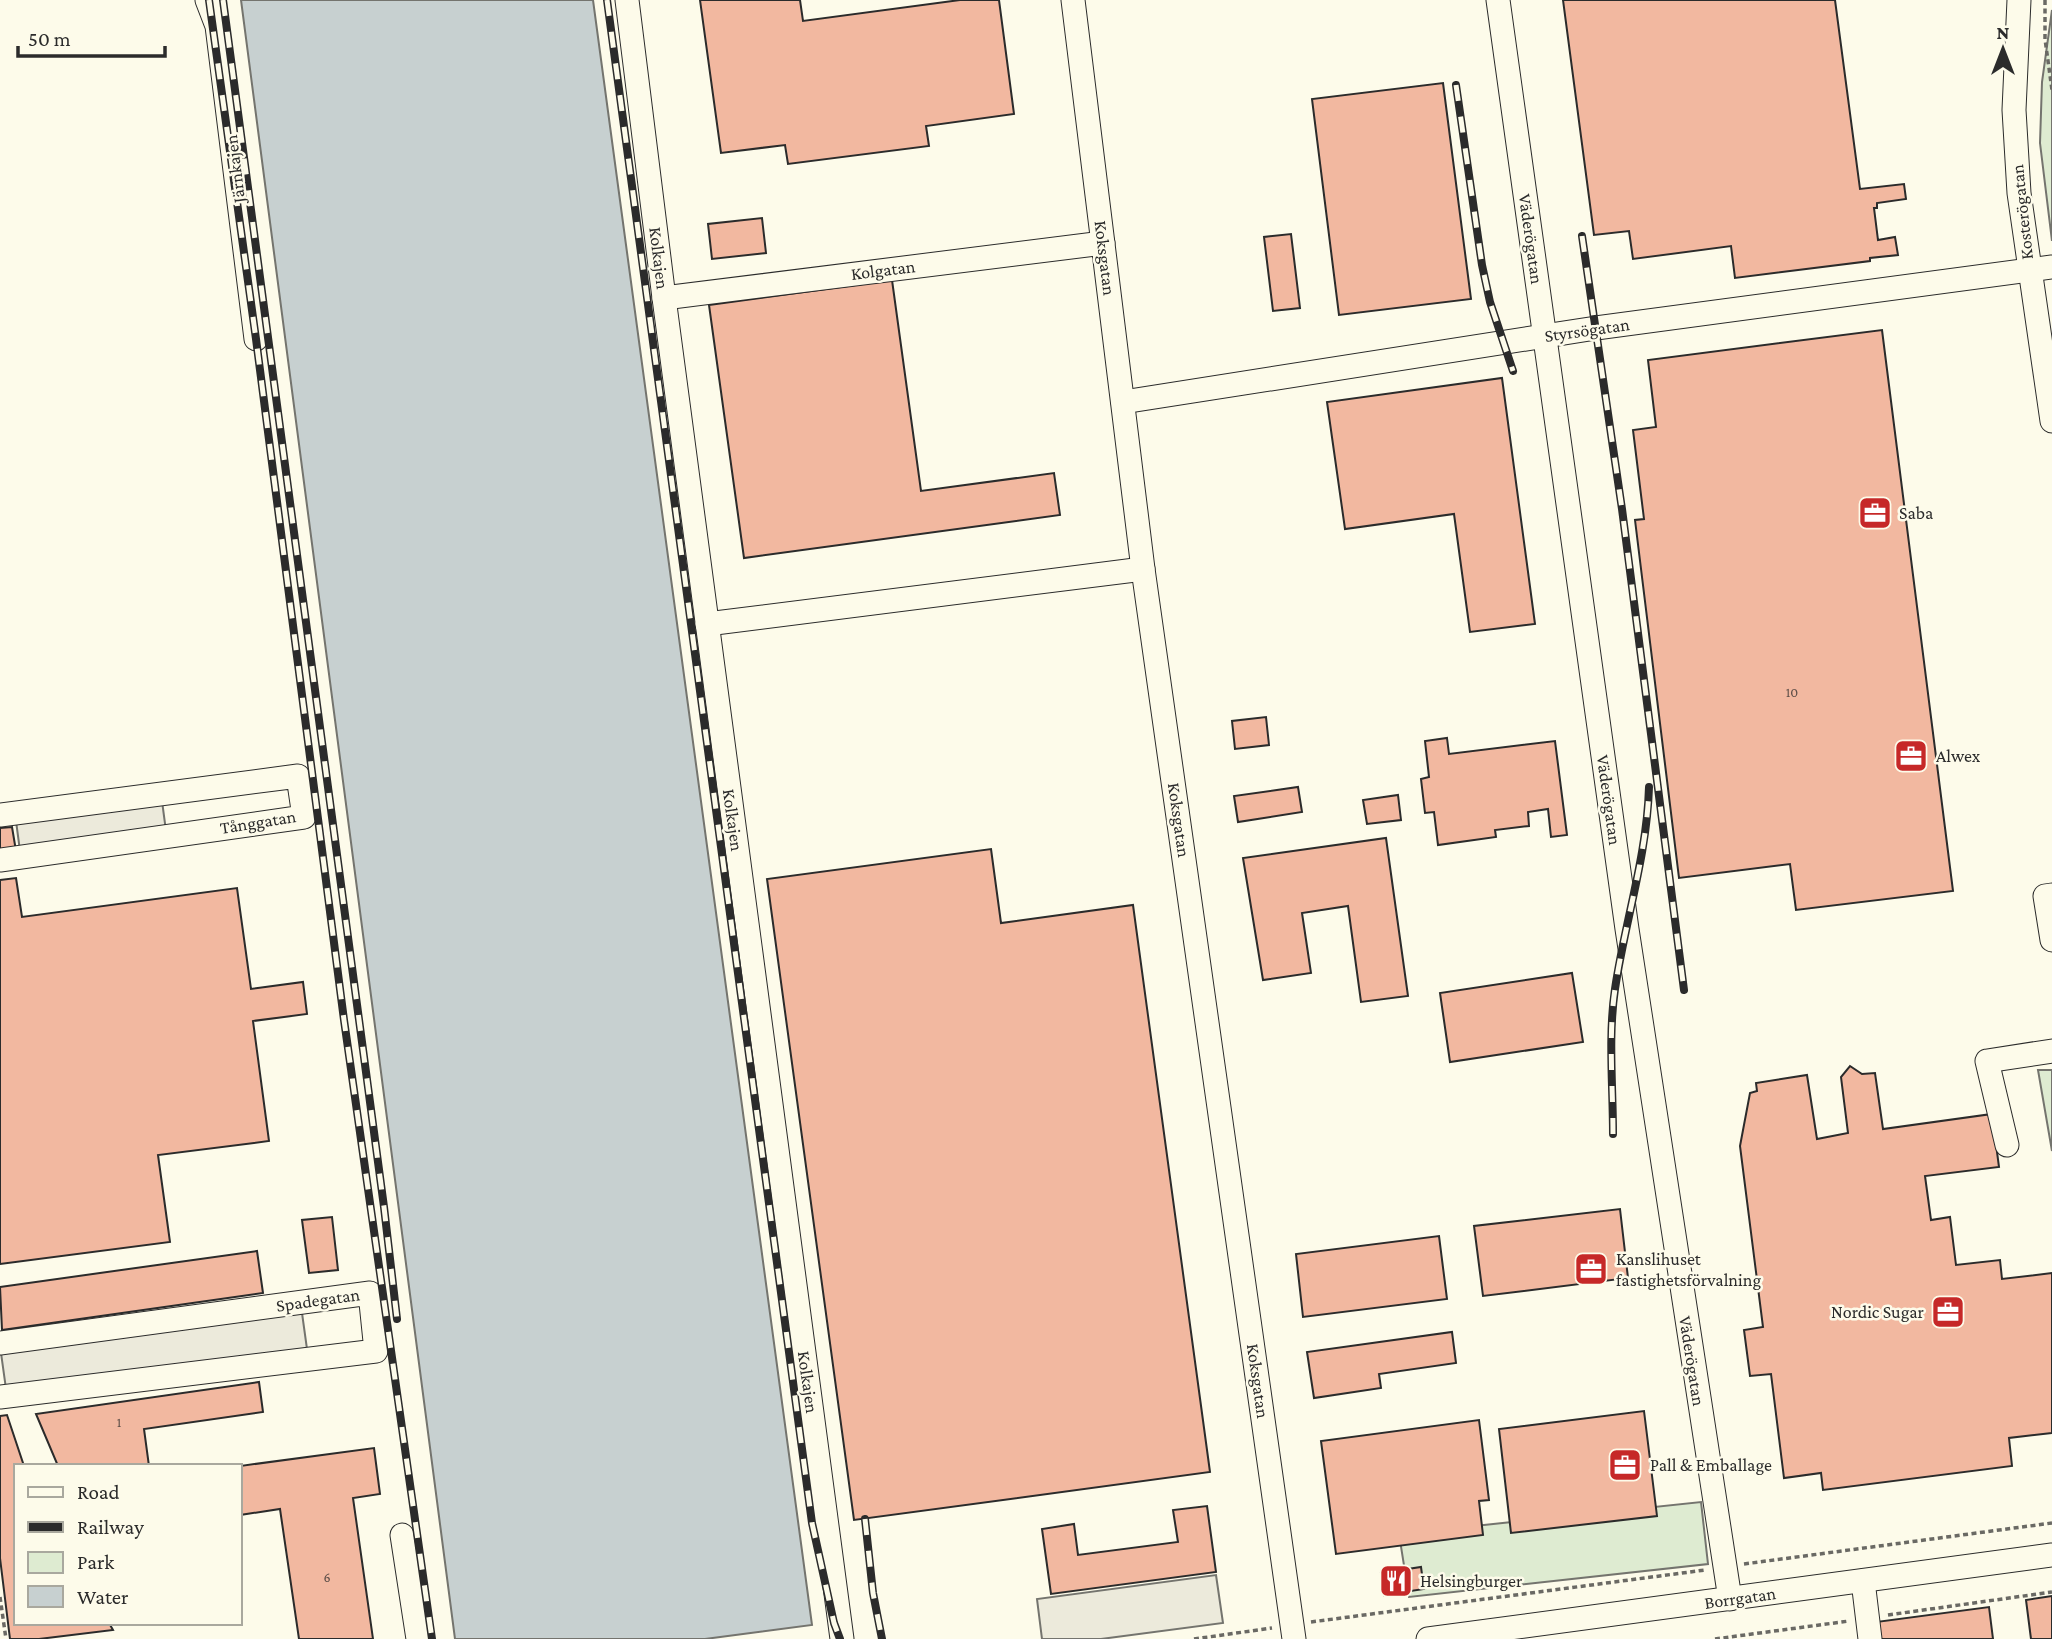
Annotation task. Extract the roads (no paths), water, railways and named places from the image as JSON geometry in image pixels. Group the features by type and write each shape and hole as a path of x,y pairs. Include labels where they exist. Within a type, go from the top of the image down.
{"street":[{"name":"Järnkajen","path":"207,0 217,26 256,339"},
{"name":"Kolkajen","path":"627,0 842,1639"},
{"name":"Koksgatan","path":"1073,0 1143,569 1293,1632"},
{"name":"Väderögatan","path":"1498,0 1629,942 1730,1599"},
{"name":"Kosterögatan","path":"2019,0 2014,110 2019,193 2028,271 2052,421"},
{"name":"Kolgatan","path":"664,298 1103,243"},
{"name":"Styrsögatan","path":"1123,402 1544,337 2052,267"},
{"path":"708,624 1143,569"},
{"name":"Tånggatan","path":"0,814 298,776 304,817 0,860"},
{"path":"2052,895 2045,896 2052,940"},
{"path":"2007,1145 1987,1061 2052,1051"},
{"name":"Spadegatan","path":"0,1343 370,1293 376,1351 0,1397"},
{"path":"402,1535 418,1639"},
{"name":"Borrgatan","path":"1428,1639 1512,1633 1730,1599 2052,1555"},
{"path":"1863,1581 1870,1639"}],"water":[{"path":"241,0 593,0 812,1625 705,1639 455,1639"}],"railway":[{"path":"209,0 256,339 344,1020 432,1639"},
{"path":"223,0 397,1319"},
{"path":"607,0 812,1523 840,1639"},
{"path":"1456,85 1482,265 1490,302 1513,371"},
{"path":"1582,236 1622,509 1684,990"},
{"path":"1613,1134 1613,1007 1640,863 1649,787"},
{"path":"865,1519 873,1593 882,1639"}],"place":[{"name":"Saba","path":"1875,513"},
{"name":"Alwex","path":"1911,756"},
{"name":"Kanslihuset fastighetsförvalning","path":"1591,1269"},
{"name":"Nordic Sugar","path":"1948,1312"},
{"name":"Pall & Emballage","path":"1625,1465"},
{"name":"Helsingburger","path":"1396,1581"}]}
